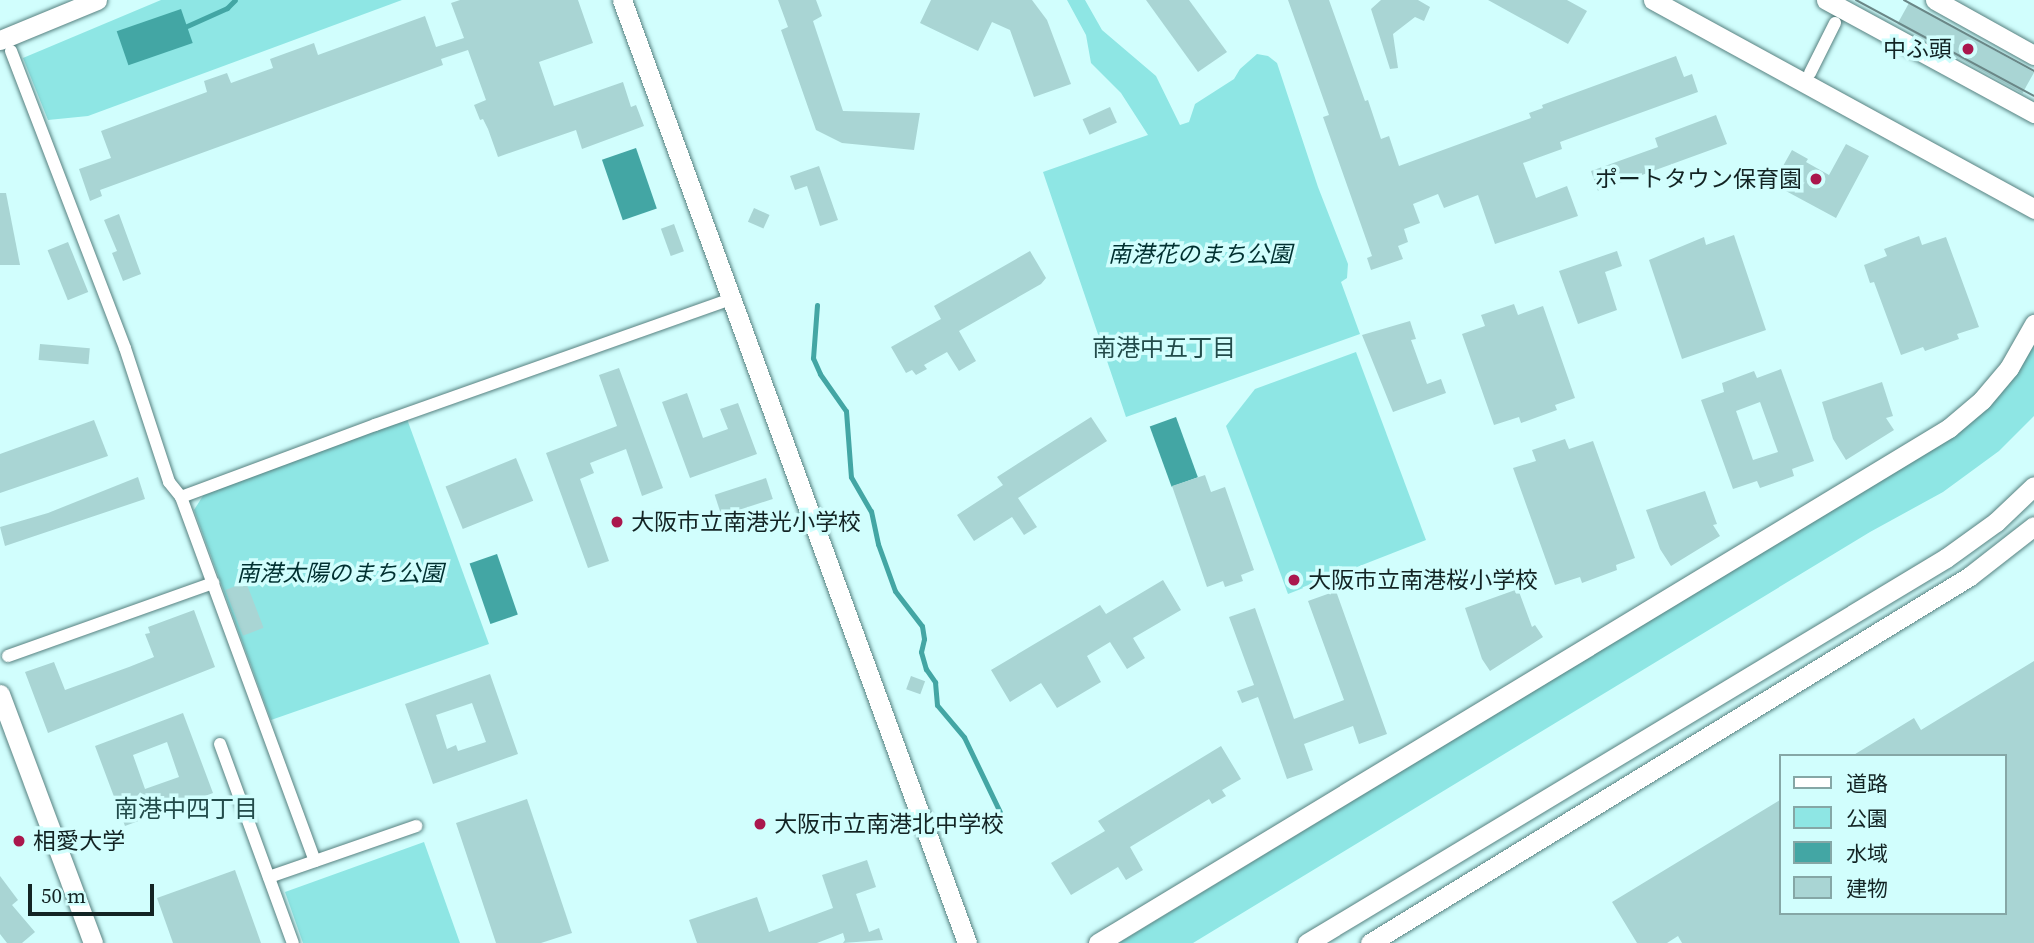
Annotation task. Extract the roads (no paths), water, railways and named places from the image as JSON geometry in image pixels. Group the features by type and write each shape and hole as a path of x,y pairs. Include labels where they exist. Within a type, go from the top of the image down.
{"street":[{"path":"97,0 5,46 125,348 169,482 181,497 315,861"},
{"path":"622,0 967,943"},
{"path":"1653,0 2034,209"},
{"path":"1826,0 2034,113"},
{"path":"1934,0 2034,55"},
{"path":"1810,73 1835,23"},
{"path":"181,497 731,299"},
{"path":"1098,943 1949,428 1982,400 2009,368 2034,324"},
{"path":"1307,943 1946,558 1996,522 2034,486"},
{"path":"1370,943 1970,576 2034,526"},
{"path":"8,656 213,583"},
{"path":"0,694 93,943"},
{"path":"220,744 293,943"},
{"path":"269,877 416,826"}],"water":[{"path":"181,9 193,43 128,65 117,31"},
{"path":"636,148 657,209 623,220 602,160"},
{"path":"1176,417 1198,477 1172,487 1150,427"},
{"path":"497,554 518,615 490,624 470,563"}],"waterway":[{"path":"187,26 227,8 235,0"},
{"path":"817,305 813,358 820,374 846,411 851,477 871,511 878,544 895,591 922,626 924,639 921,652 926,669 935,682 937,705 964,737 1000,812"}],"tram line":[{"path":"1856,0 2034,96"},
{"path":"1904,0 2034,71"}],"place":[{"name":"中ふ頭","path":"1968,49"},
{"name":"ポートタウン保育園","path":"1816,179"},
{"name":"大阪市立南港光小学校","path":"617,522"},
{"name":"大阪市立南港桜小学校","path":"1294,580"},
{"name":"大阪市立南港北中学校","path":"760,824"},
{"name":"相愛大学","path":"19,841"}],"district":[{"name":"南港中五丁目","path":"1164,348"},
{"name":"南港中四丁目","path":"186,809"}],"park label":[{"name":"南港花のまち公園","path":"1200,254"},
{"name":"南港太陽のまち公園","path":"340,573"}]}
